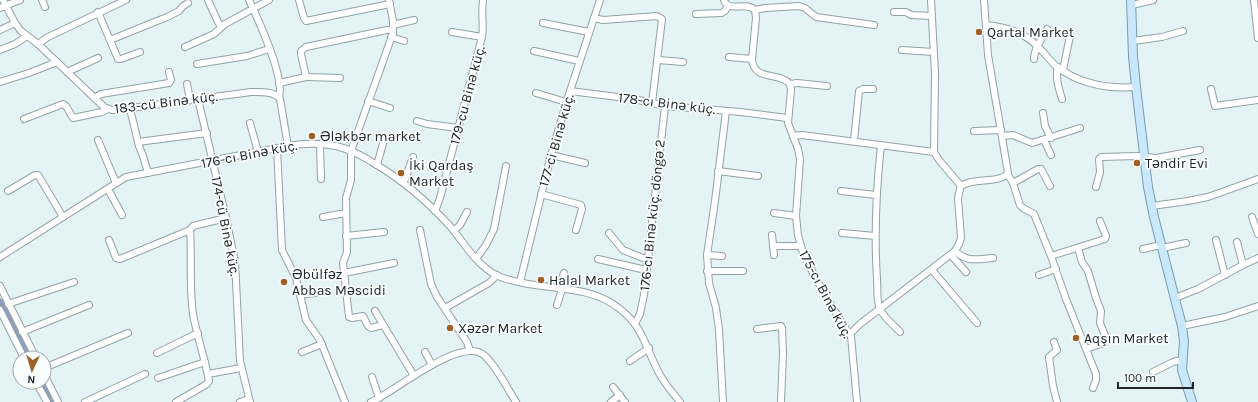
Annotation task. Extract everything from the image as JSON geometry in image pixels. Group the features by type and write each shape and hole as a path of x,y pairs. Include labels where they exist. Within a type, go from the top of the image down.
{"main road":[{"path":"1132,3 1136,87 1144,156 1152,206 1182,326 1184,341 1182,370 1192,402"}],"street":[{"path":"3,5 20,0"},
{"path":"42,0 45,7"},
{"path":"38,44 48,37 98,12 126,0"},
{"path":"208,0 221,27"},
{"path":"249,0 269,49 280,83 279,97 282,103 288,146"},
{"path":"185,47 214,34 221,27 269,0"},
{"path":"299,0 306,21 389,2 393,27 391,37 350,151 351,177 346,194 347,252 343,260 349,317 352,318 363,316 368,326 371,328 382,325"},
{"name":"179-cu Binə küç.","path":"435,211 440,198 482,37 483,24 481,12 483,0"},
{"name":"177-ci Binə küç.","path":"520,282 551,155 566,102 594,18 597,0"},
{"path":"724,0 725,4 728,6"},
{"path":"931,0 934,52 934,152 961,186"},
{"path":"984,0 988,55 1008,175 1013,183 1020,205 1034,214 1051,256 1066,299 1096,374 1096,380 1093,388"},
{"path":"1132,3 1153,0"},
{"path":"1254,0 1258,38"},
{"path":"110,40 167,17 179,11 183,6 188,4"},
{"name":"183-cü Binə küç.","path":"3,5 15,23 27,36 38,44 94,98 108,109 130,109 260,92 279,97"},
{"path":"728,6 749,6 755,10 756,18 752,59 753,67 758,72 782,78 790,84 797,83 827,86"},
{"path":"696,14 722,13 728,6"},
{"path":"755,10 760,8 799,6 816,17 874,25"},
{"path":"98,12 118,59 140,52"},
{"path":"894,12 906,12 911,15 932,16"},
{"path":"594,18 603,20 657,16 661,17 663,22 652,103"},
{"path":"306,77 301,54 303,49 393,27 414,20"},
{"path":"0,30 15,23"},
{"path":"543,23 589,32"},
{"path":"986,25 1016,31 1038,46 1060,69 1076,78 1093,84 1114,88 1136,87"},
{"path":"1034,60 1034,53 1047,29"},
{"path":"1133,41 1162,37 1183,31"},
{"path":"452,32 482,37"},
{"path":"0,50 15,44 27,36"},
{"path":"1062,99 1057,74 1060,69 1070,36"},
{"path":"391,37 404,42"},
{"path":"197,64 247,56 269,49"},
{"path":"902,50 934,52"},
{"path":"534,51 579,61"},
{"path":"729,57 752,59"},
{"path":"67,72 98,58"},
{"path":"658,60 683,62"},
{"path":"0,82 57,62"},
{"path":"94,98 101,94 169,83 171,80 169,72"},
{"path":"280,83 306,77 340,78"},
{"path":"187,84 190,100"},
{"name":"175-cı Binə küç.","path":"790,84 791,90 787,118 788,126 798,149 800,159 796,228 800,246 815,277 850,334 852,340 857,402"},
{"path":"854,141 859,91 863,89 873,89"},
{"path":"1211,89 1215,106 1258,100"},
{"name":"178-cı Binə küç.","path":"570,91 634,99 665,106 726,110 787,118"},
{"path":"536,93 566,102"},
{"name":"174-cü Binə küç.","path":"198,99 207,133 236,269 241,368 250,400"},
{"path":"368,101 390,108"},
{"path":"24,120 63,104 74,118 102,112 108,109"},
{"name":"176-cı Binə küç. döngə 2","path":"635,324 640,314 644,295 665,106"},
{"path":"130,109 138,142 148,173"},
{"path":"723,402 719,330 716,308 707,271 707,255 726,110"},
{"path":"1043,113 1045,126 1051,138"},
{"path":"417,121 427,124 458,128"},
{"path":"250,123 258,152"},
{"path":"974,132 1013,135 1032,143 1080,128"},
{"path":"138,142 207,133"},
{"path":"793,136 802,135 934,152"},
{"path":"98,140 116,183"},
{"path":"377,165 384,140"},
{"path":"1044,140 1051,155"},
{"name":"176-cı Binə küç.","path":"1,254 126,177 288,146 303,144 336,146 350,151 377,165 404,182 454,231 476,259 487,269 497,275 520,282 582,291 600,297 619,308 635,324 649,348 660,375 680,402"},
{"path":"320,144 321,179"},
{"path":"881,145 876,195 875,236 880,308 883,314 900,332"},
{"path":"277,148 281,246 296,278 306,320 322,344 345,402"},
{"path":"1096,187 1100,172 1099,159 1101,157 1144,156 1156,158 1200,150"},
{"path":"551,155 585,163"},
{"path":"404,182 413,157"},
{"path":"476,259 486,245 494,229 506,166"},
{"path":"1013,183 1038,169 1041,169 1050,186"},
{"path":"718,171 758,176"},
{"path":"961,186 969,182 1008,175"},
{"path":"8,191 35,176 38,176 63,217"},
{"path":"1152,206 1202,198 1258,179"},
{"path":"850,334 857,326 953,253 961,238 958,199 961,186"},
{"path":"108,188 122,215"},
{"path":"841,191 876,195"},
{"path":"541,194 580,205 582,209 576,230"},
{"path":"454,231 460,225 467,212"},
{"path":"323,216 346,213"},
{"path":"774,213 796,216"},
{"path":"1252,217 1258,234"},
{"path":"109,240 116,258 120,260 190,230 193,226 226,218"},
{"path":"1051,256 1105,239 1106,236 1100,221"},
{"path":"176,402 207,384 209,381 193,315 190,288 190,230"},
{"path":"420,230 431,284 467,342 470,351"},
{"path":"346,236 384,232"},
{"path":"610,233 623,250 648,260"},
{"path":"842,233 875,236"},
{"path":"772,235 774,255"},
{"path":"1216,240 1225,275"},
{"path":"1237,242 1243,265"},
{"path":"1143,248 1186,243"},
{"path":"773,246 800,246"},
{"path":"1078,248 1082,262 1088,271 1101,311 1100,323 1106,338 1104,343 1086,349"},
{"path":"953,253 967,259 993,258"},
{"path":"953,253 966,272"},
{"path":"707,255 722,256"},
{"path":"1175,298 1198,289 1258,258"},
{"path":"598,259 646,270"},
{"path":"344,273 394,263"},
{"path":"1039,275 1056,269"},
{"path":"932,270 977,323"},
{"path":"707,271 743,271"},
{"path":"558,305 564,273"},
{"path":"445,308 489,283 497,275"},
{"path":"8,304 74,282"},
{"path":"0,286 32,350"},
{"path":"300,295 314,294"},
{"path":"22,332 89,305"},
{"path":"1182,326 1225,317 1258,306"},
{"path":"0,310 20,350"},
{"path":"375,311 382,325 414,376"},
{"path":"757,329 777,326 781,326 782,328 783,354 781,402"},
{"path":"157,353 198,332"},
{"path":"52,365 128,333"},
{"path":"1054,342 1057,350 1049,357 1057,402"},
{"path":"302,352 322,344"},
{"path":"630,361 649,348"},
{"path":"372,377 375,401 447,357 470,351 481,353 485,356 493,365 516,402"},
{"path":"424,352 432,365"},
{"path":"1153,372 1173,362 1182,360"},
{"path":"158,378 205,362"},
{"path":"208,374 241,368"},
{"path":"85,402 146,374"},
{"path":"613,387 625,402"},
{"path":"40,390 47,402"},
{"path":"52,390 58,402"},
{"path":"611,402 620,395"},
{"path":"240,402 250,400"}],"waterway":[{"path":"0,301 25,350"},
{"path":"45,390 51,402"}],"place":[{"name":"Qartal Market","path":"979,32"},
{"name":"Ələkbər market","path":"312,136"},
{"name":"Təndir Evi","path":"1137,163"},
{"name":"İki Qardaş Market","path":"401,173"},
{"name":"Halal Market","path":"541,280"},
{"name":"Əbülfəz Abbas Məscidi","path":"284,282"},
{"name":"Xəzər Market","path":"450,328"},
{"name":"Aqşın Market","path":"1076,338"}]}
